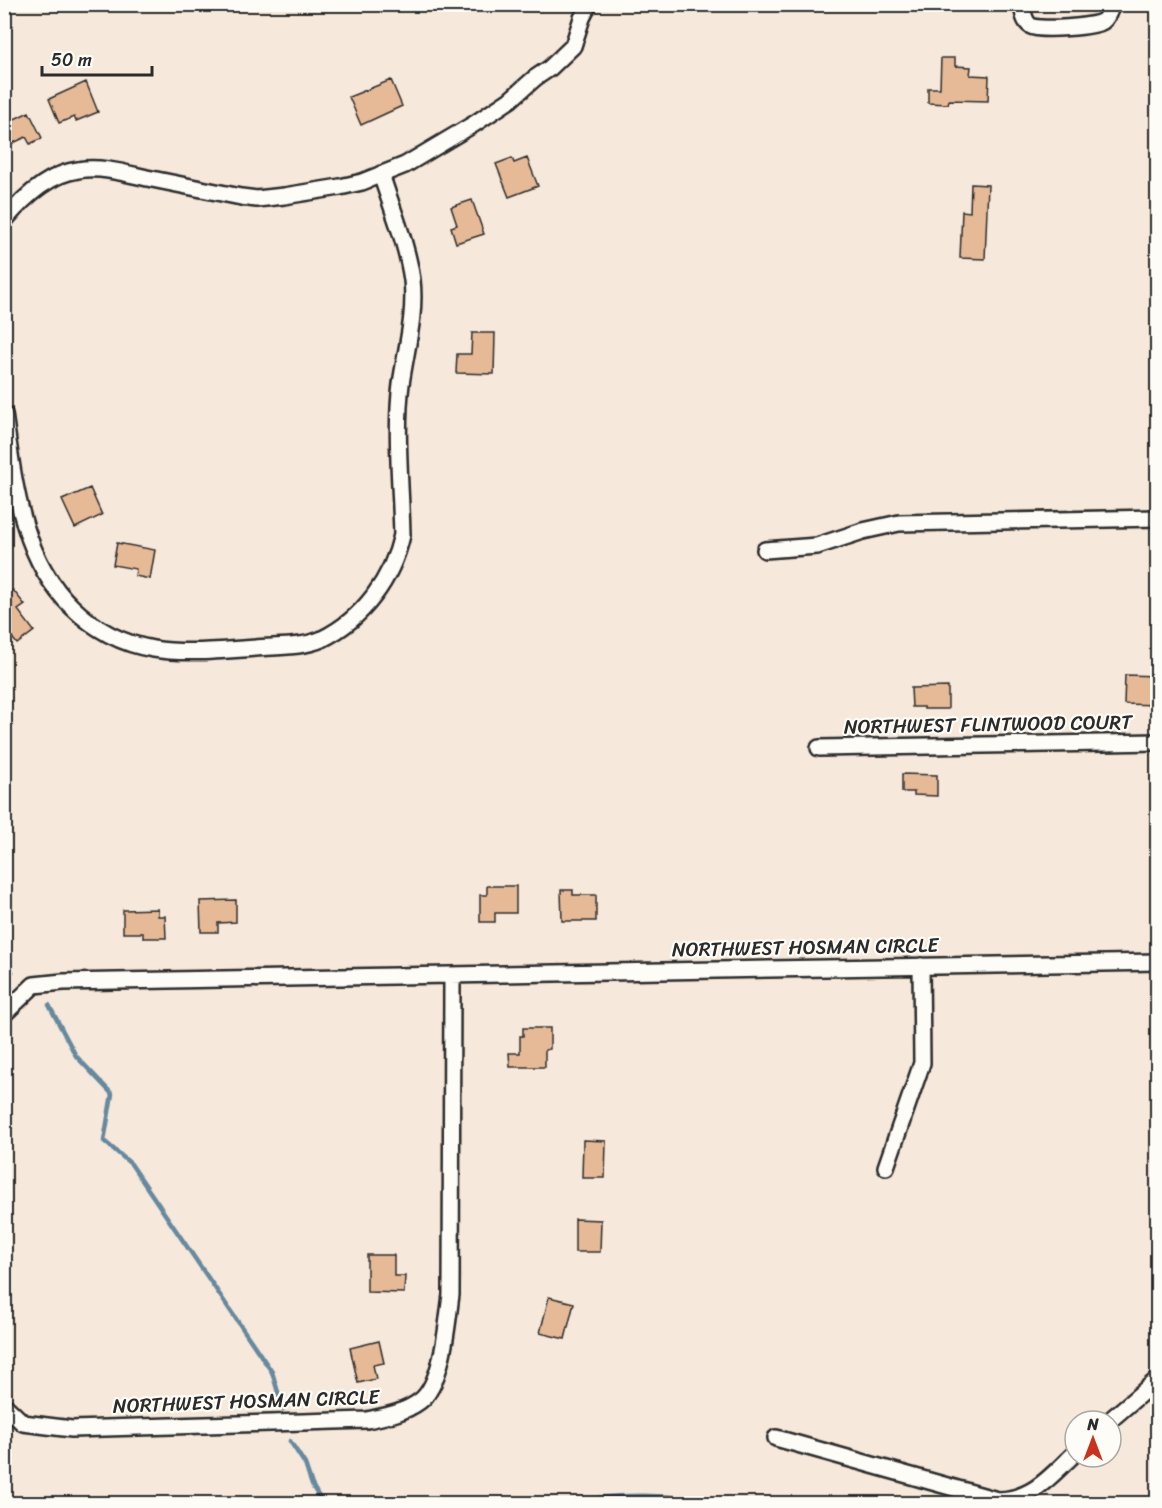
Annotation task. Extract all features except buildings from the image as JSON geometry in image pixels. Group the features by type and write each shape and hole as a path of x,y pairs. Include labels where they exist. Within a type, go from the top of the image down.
{"street":[{"path":"4,221 36,189 56,177 78,170 127,174 257,199 340,188 381,174 405,165 474,124 510,100 550,68 573,46 589,4"},
{"path":"1022,4 1028,22 1032,27 1038,28 1101,23 1112,4"},
{"path":"4,414 23,521 35,556 48,579 72,607 104,631 133,646 166,652 206,652 302,645 321,639 344,625 366,606 384,581 398,554 402,535 399,411 401,384 410,341 412,281 408,256 381,174"},
{"path":"765,550 818,546 863,531 899,523 1158,518"},
{"name":"NORTHWEST FLINTWOOD COURT","path":"819,748 1158,742"},
{"name":"NORTHWEST HOSMAN CIRCLE","path":"4,1014 34,985 53,983 1158,962"},
{"path":"886,1167 922,1063 921,966"},
{"name":"NORTHWEST HOSMAN CIRCLE","path":"4,1405 23,1423 72,1429 367,1420 397,1414 422,1401 433,1383 439,1364 451,1295 452,975"},
{"path":"1123,1409 1158,1379"},
{"path":"776,1438 997,1500 1013,1500 1030,1493 1041,1486 1063,1465"}],"waterway":[{"path":"4,964 12,972"},
{"path":"49,1005 76,1056 112,1094 104,1141 131,1164 272,1372 283,1409"},
{"path":"290,1441 305,1464 312,1485 323,1504"},
{"path":"565,1504 622,1496 664,1496 722,1504"}]}
